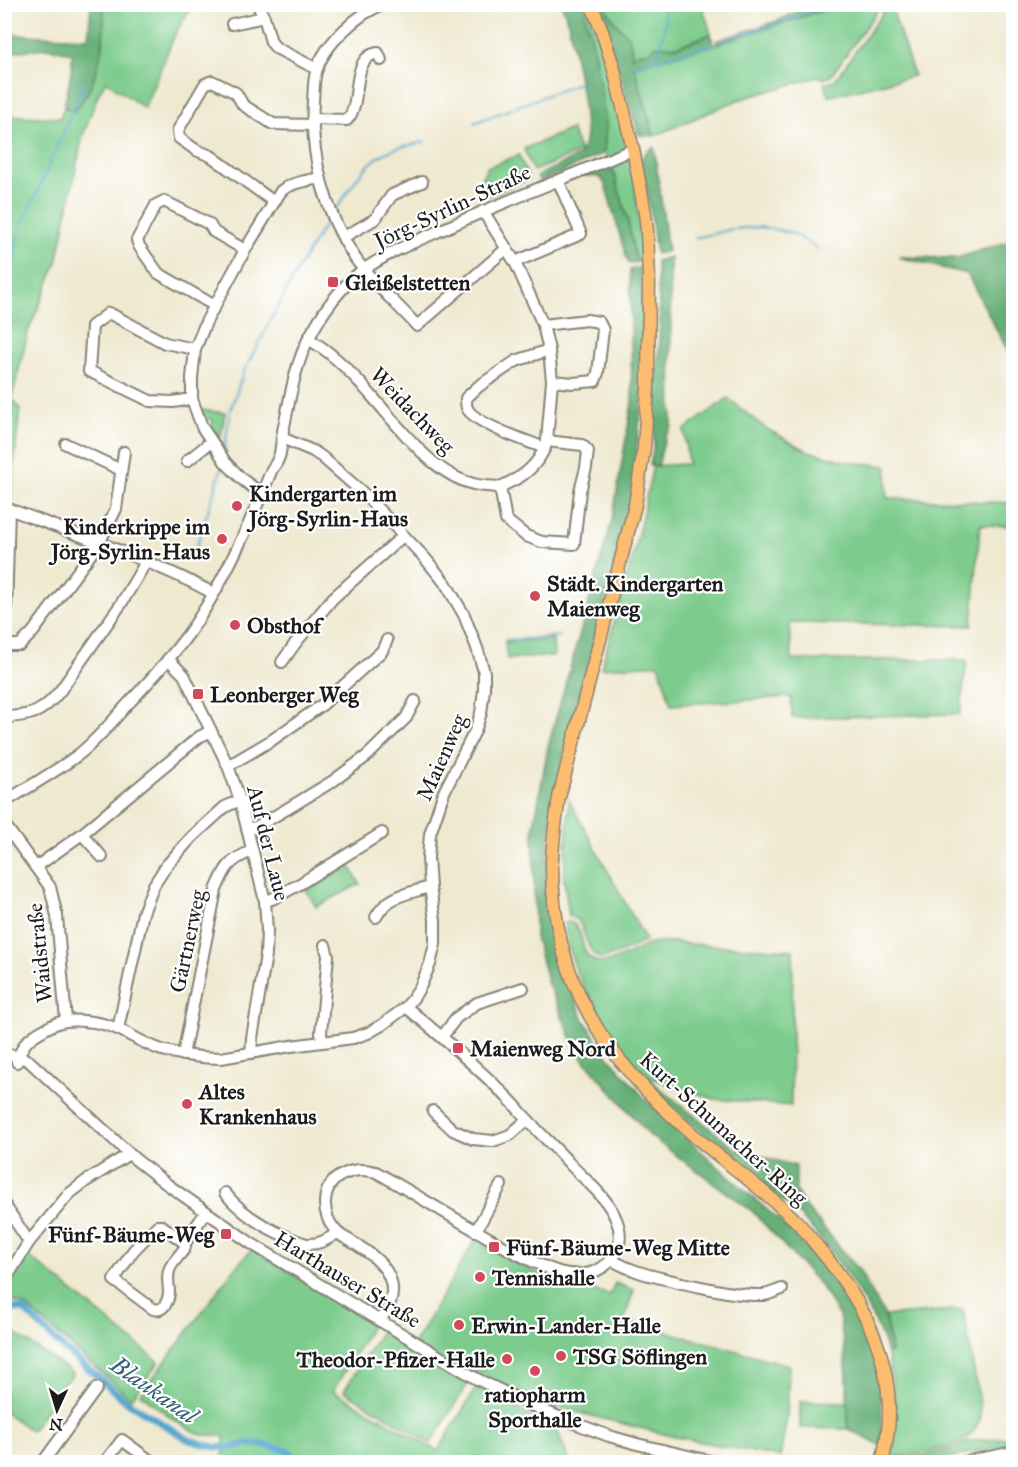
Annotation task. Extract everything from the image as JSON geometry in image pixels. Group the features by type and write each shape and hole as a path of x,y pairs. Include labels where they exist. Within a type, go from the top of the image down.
{"main road":[{"name":"Kurt-Schumacher-Ring","path":"591,4 602,28 613,66 633,149 646,222 649,279 648,387 644,448 633,515 559,797 552,864 554,900 562,945 580,996 598,1031 614,1054 651,1095 696,1137 795,1220 839,1272 868,1320 885,1372 889,1415 882,1462"}],"street":[{"path":"257,4 264,17 271,42 276,48 317,69"},
{"path":"364,270 333,217 320,178 313,122 314,85 317,69 324,55 338,37 353,21 384,4"},
{"path":"232,24 264,17"},
{"path":"274,201 211,156 196,150 178,138 178,130 205,84 212,81 236,93 243,105 273,124 347,120 352,115 358,76 364,62 372,54 378,53 381,60"},
{"name":"Jörg-Syrlin-Straße","path":"4,802 64,764 98,737 154,676 188,634 213,593 262,494 282,440 298,364 308,339 336,297 364,270 409,244 633,149"},
{"path":"262,494 226,463 202,427 192,399 195,348 206,322 245,250 281,191 287,186 320,178"},
{"name":"Jörg-Syrlin-Straße","path":"515,262 581,234 558,180"},
{"path":"344,237 375,219 392,195 422,182"},
{"path":"215,306 158,273 137,240 156,205 164,201 209,224 214,232 245,250"},
{"path":"483,211 515,262 543,325 549,350 552,381 546,444 533,467 522,477 500,487"},
{"name":"Jörg-Syrlin-Straße","path":"364,270 417,326 506,249"},
{"path":"192,399 172,402 150,401 89,371 92,326 109,313 165,343 195,348"},
{"path":"543,325 587,320 599,322 603,330 596,381 573,383 552,381"},
{"name":"Weidachweg","path":"308,339 330,353 370,393 420,451 452,476 475,485 500,487 506,520 526,536 542,542 574,544 580,492 588,451 582,445 546,444 498,429 472,416 466,408 466,398 479,386 516,361 549,350"},
{"name":"Maienweg","path":"18,1059 24,1044 32,1036 56,1023 66,1021 88,1022 118,1029 142,1043 183,1055 220,1058 352,1038 382,1025 406,1007 421,985 430,964 435,944 435,920 428,858 430,834 444,792 481,713 484,672 477,648 456,599 424,556 362,492 322,456 282,440"},
{"path":"187,461 211,442"},
{"path":"66,444 121,470"},
{"path":"4,645 20,645 33,632 99,543 116,509 124,452"},
{"path":"4,617 9,509 146,562 213,593"},
{"path":"282,662 333,598 403,536"},
{"path":"4,717 22,717 38,712 49,705 121,604 146,562"},
{"path":"228,766 272,740 322,705 382,651 387,640"},
{"name":"Auf der Laue","path":"168,659 184,675 228,766 240,800 265,901 266,955 251,1053"},
{"path":"247,829 256,827 287,809 333,781 367,756 406,718 415,701"},
{"path":"36,867 82,834 210,730"},
{"path":"118,1029 143,912 154,885 166,866 192,837 225,807 240,800"},
{"name":"Waidstraße","path":"4,824 51,887 55,904 66,1021"},
{"path":"265,901 298,885 382,833"},
{"path":"82,834 102,857"},
{"name":"Gärtnerweg","path":"183,1055 216,890 224,871 232,861 252,851"},
{"path":"376,917 380,909 396,897 430,887"},
{"path":"322,1042 328,956 325,945"},
{"path":"442,1037 456,1018 477,1003 523,988"},
{"path":"380,1321 392,1298 390,1277 380,1262 338,1233 325,1210 327,1190 333,1181 360,1169 376,1172 500,1245 558,1271 581,1275 593,1272 612,1260 620,1237 611,1210 595,1189 509,1099 406,1007"},
{"name":"Harthauser Straße","path":"4,1054 29,1061 129,1154 206,1213 252,1244 477,1379 561,1418 637,1444 714,1462"},
{"path":"4,1061 18,1059"},
{"path":"433,1111 453,1130 473,1139 493,1141 510,1135 527,1120"},
{"path":"4,1282 29,1242 69,1194 129,1154"},
{"path":"476,1231 501,1185"},
{"path":"225,1193 232,1202 266,1227 296,1241 306,1244 318,1243 338,1233"},
{"path":"4,1204 29,1242"},
{"path":"185,1243 162,1226 157,1226 133,1251 114,1280 153,1309 162,1309 169,1297 169,1269 206,1213"},
{"path":"612,1260 624,1268 641,1274 703,1287 767,1295 782,1289"},
{"path":"43,1462 97,1388"},
{"path":"105,1462 122,1440 152,1462"},
{"path":"964,1462 1008,1456"}],"green space":[{"path":"91,5 103,5 102,49 97,71 88,92 74,111 64,107 72,68 72,53 46,48 5,53 5,34 88,38"},
{"path":"103,5 193,5 176,32 144,108 106,81 98,95 82,138 57,263 28,332 12,398 20,409 10,503 5,506 4,115 60,118 64,107 74,111 103,49"},
{"path":"562,5 582,5 592,40 606,123 604,153 540,182 537,176 580,155 586,137 582,96 569,26"},
{"path":"582,5 586,5 608,64 634,178 643,260 638,262 614,173 604,153 606,123 592,40"},
{"path":"595,5 604,5 628,36 632,57 638,53 648,52 654,46 678,46 711,34 713,45 634,66 654,136 639,135 606,29"},
{"path":"604,5 702,5 711,34 678,46 664,46 638,53 632,58 628,36"},
{"path":"839,5 884,5 879,8 831,76 823,79 821,76 738,100 654,136 633,66 717,44"},
{"path":"839,5 717,44 716,41 780,20 808,6"},
{"path":"891,6 914,76 829,96 824,84 834,81 883,12"},
{"path":"571,129 580,152 533,171 524,149"},
{"path":"654,147 668,251 656,254 642,164 645,154"},
{"path":"519,155 529,179 489,196 480,182 487,167"},
{"path":"598,168 614,173 638,262 629,264 627,260 605,184 600,177 582,176"},
{"path":"1014,240 1013,358 967,274 898,257 957,258"},
{"path":"670,257 672,426 665,437 658,466 650,466 654,445 660,321 656,261"},
{"path":"640,267 645,333 644,381 631,504 569,730 552,811 546,881 550,916 565,973 583,1018 608,1056 647,1101 780,1221 832,1274 856,1316 874,1357 881,1395 880,1446 848,1429 847,1376 839,1316 820,1285 753,1212 650,1136 578,1053 548,984 535,937 533,831 548,746 612,520 632,403 630,270"},
{"path":"728,398 765,428 808,451 850,462 887,466 887,498 1013,503 1013,526 980,525 972,626 790,623 792,660 967,660 960,714 792,718 791,697 671,705 659,664 601,668 635,548 653,466 688,464 684,430"},
{"path":"202,410 225,413 220,440 210,437 213,420 201,417"},
{"path":"553,639 554,656 507,659 505,642"},
{"path":"569,800 646,941 606,957 600,958 594,954 578,920 569,916 564,880"},
{"path":"350,866 360,884 316,907 306,890"},
{"path":"571,922 578,930 589,957 600,962 615,960 646,945 661,942 793,950 791,1106 714,1099 645,1076 606,1033 576,971 564,923"},
{"path":"611,1038 645,1076 736,1149 796,1166 796,1191 804,1205 859,1270 885,1316 891,1352 887,1354 875,1322 852,1282 808,1225 793,1209 665,1100 627,1060"},
{"name":"TSG Söflingen","path":"475,1240 543,1275 610,1295 615,1283 634,1290 624,1320 789,1365 787,1418 780,1457 676,1437 552,1406 475,1372 431,1443 344,1391 382,1330 412,1347"},
{"path":"252,1249 373,1323 333,1391 438,1451 476,1388 556,1427 570,1462 223,1462 224,1436 201,1435 174,1420 141,1394 234,1269"},
{"path":"24,1252 159,1362 131,1399 26,1306 5,1301 5,1287"},
{"path":"963,1309 980,1404 979,1422 973,1432 954,1445 928,1452 892,1457 895,1415 887,1354 891,1352 885,1316"},
{"path":"5,1327 73,1373 31,1431 5,1412"},
{"path":"800,1401 848,1402 848,1429 800,1428"},
{"path":"1013,1437 1013,1444 967,1454 920,1461 889,1462 942,1452 968,1441"}],"waterway":[{"path":"654,59 661,47 665,22 664,4"},
{"path":"720,42 835,4"},
{"path":"632,66 713,44"},
{"path":"474,123 587,80"},
{"path":"36,195 84,84"},
{"path":"337,208 360,174 374,160 396,149 425,142"},
{"path":"23,222 35,197"},
{"path":"224,453 230,411 244,371 300,265 327,221"},
{"path":"13,268 21,226"},
{"path":"695,238 733,229 761,227 792,233 818,249"},
{"path":"4,359 12,271"},
{"path":"192,561 223,464"},
{"path":"505,640 560,636"},
{"name":"Blaukanal","path":"4,1307 24,1310 61,1346 126,1401 189,1440 215,1447 231,1448 245,1444 259,1444 286,1450 296,1462"}],"place":[{"name":"Gleißelstetten","path":"333,282"},
{"name":"Kindergarten im Jörg-Syrlin-Haus","path":"237,506"},
{"name":"Kinderkrippe im Jörg-Syrlin-Haus","path":"222,539"},
{"name":"Städt. Kindergarten Maienweg","path":"535,596"},
{"name":"Obsthof","path":"235,625"},
{"name":"Leonberger Weg","path":"198,694"},
{"name":"Maienweg Nord","path":"458,1048"},
{"name":"Altes Krankenhaus","path":"187,1104"},
{"name":"Fünf-Bäume-Weg","path":"226,1234"},
{"name":"Fünf-Bäume-Weg Mitte","path":"494,1247"},
{"name":"Tennishalle","path":"480,1277"},
{"name":"Erwin-Lander-Halle","path":"459,1325"},
{"name":"TSG Söflingen","path":"561,1356"},
{"name":"Theodor-Pfizer-Halle","path":"507,1359"},
{"name":"ratiopharm Sporthalle","path":"535,1371"}]}
